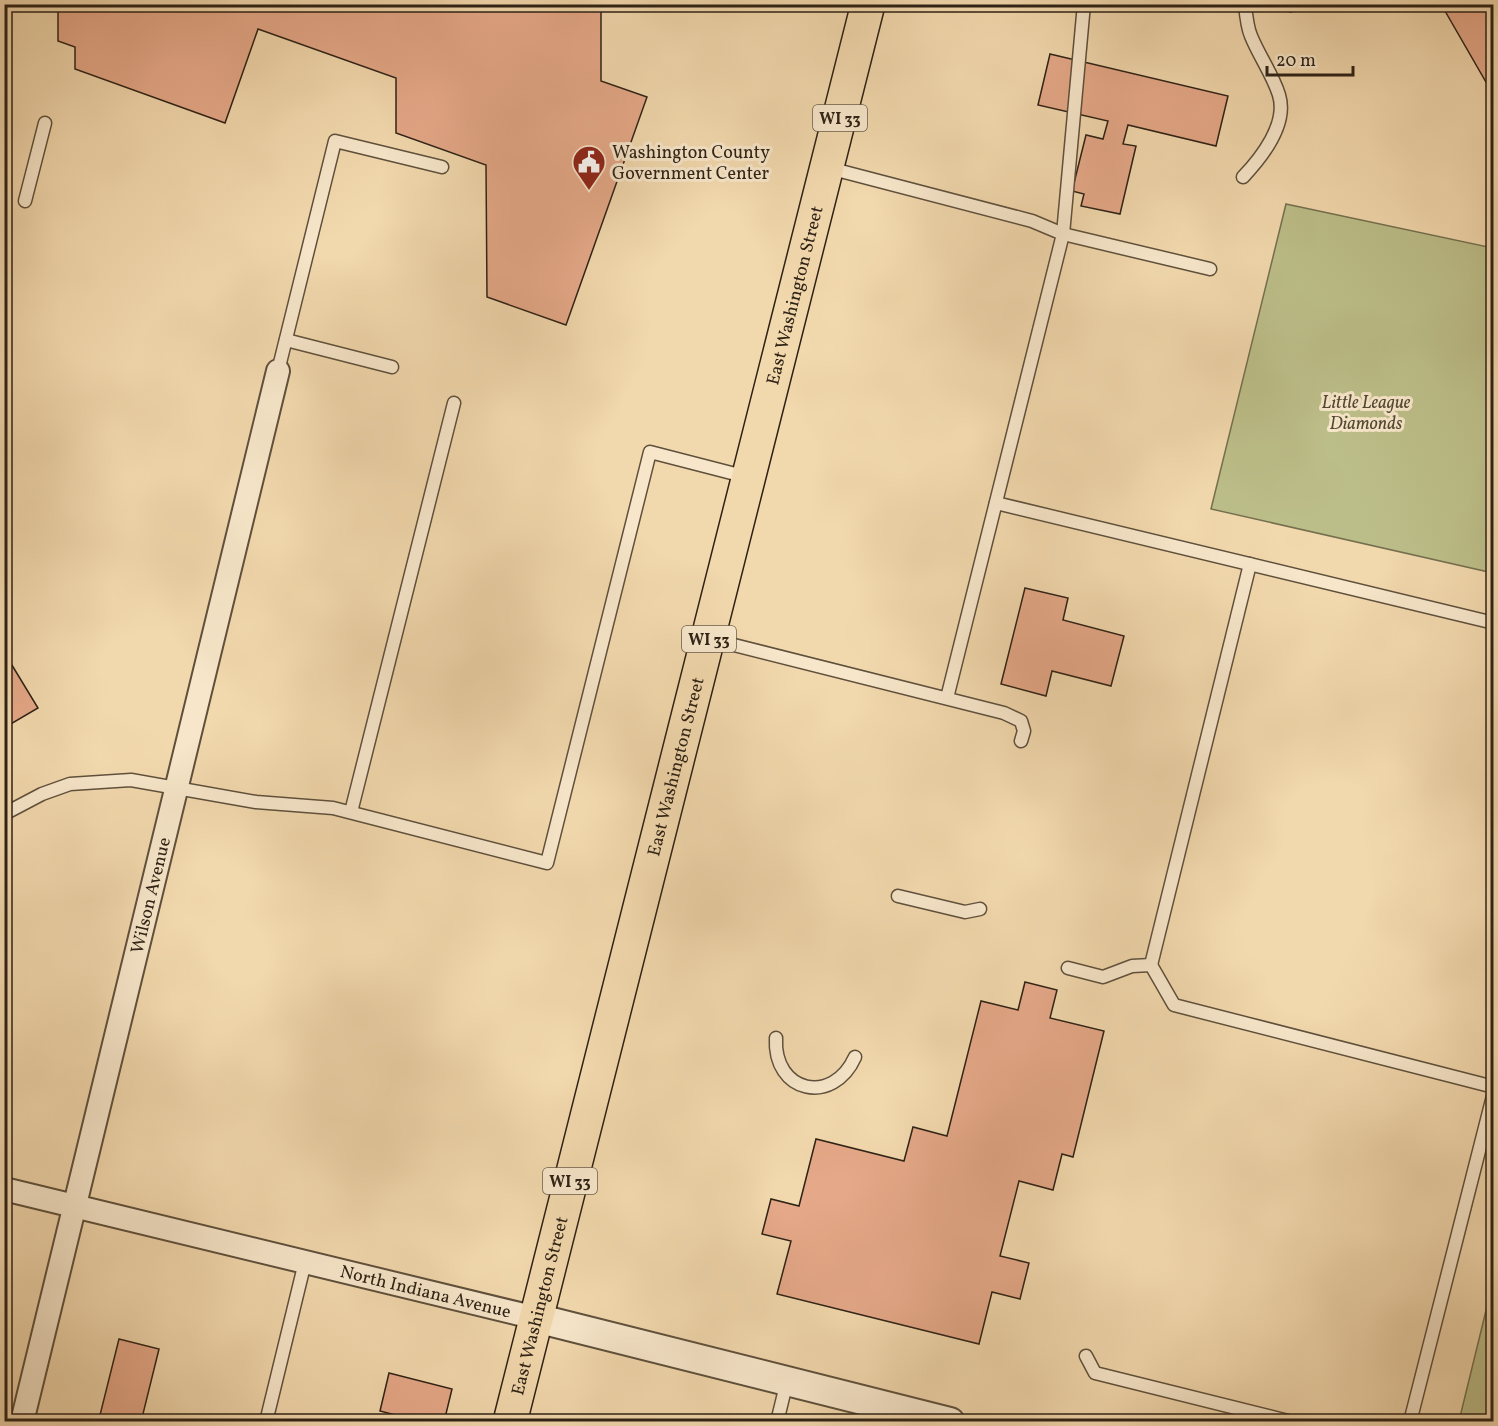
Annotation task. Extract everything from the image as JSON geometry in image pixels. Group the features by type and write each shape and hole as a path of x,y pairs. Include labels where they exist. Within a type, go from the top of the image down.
{"main road":[{"name":"East Washington Street","path":"510,1422 868,4"}],"street":[{"name":"Wilson Avenue","path":"22,1422 278,371"},
{"name":"North Indiana Avenue","path":"4,1190 536,1318 950,1422"}],"lane":[{"path":"947,698 1063,234 1084,4"},
{"path":"1243,177 1263,156 1271,141 1278,121 1280,97 1250,35 1245,4"},
{"path":"25,201 45,123"},
{"path":"278,371 335,141 442,167"},
{"path":"828,167 1032,221 1063,234 1210,269"},
{"path":"286,340 392,367"},
{"path":"351,812 454,403"},
{"path":"4,814 42,794 70,784 131,780 176,786 256,802 333,808 547,862 650,452 750,477"},
{"path":"996,503 1494,623"},
{"path":"1250,564 1151,965 1174,1005 1494,1087"},
{"path":"709,639 1004,712 1021,721 1024,732 1021,741"},
{"path":"898,896 965,912 980,909"},
{"path":"1068,968 1103,977 1132,966 1151,965"},
{"path":"776,1038 775,1054 781,1069 792,1080 806,1087 822,1088 837,1082 849,1072 855,1057"},
{"path":"1410,1422 1494,1092"},
{"path":"266,1422 305,1262"},
{"path":"1086,1356 1095,1373 1292,1422"},
{"path":"777,1422 787,1381"}],"green space":[{"name":"Little League Diamonds","path":"1286,204 1493,248 1493,573 1211,509"},
{"path":"1493,1282 1493,1421 1459,1421"}],"building":[{"path":"58,4 601,4 601,81 647,97 566,325 487,297 486,165 396,133 396,78 258,29 225,123 75,69 75,47 58,41"},
{"path":"1288,4 1322,4 1290,12"},
{"path":"1441,4 1494,4 1494,96"},
{"path":"1050,54 1228,96 1216,146 1128,125 1123,144 1136,146 1120,214 1081,206 1084,194 1072,191 1086,135 1103,139 1108,121 1038,105"},
{"path":"1025,588 1068,598 1063,620 1124,636 1111,686 1052,671 1046,696 1001,684"},
{"path":"4,652 38,708 4,728"},
{"path":"1025,982 1057,990 1050,1018 1104,1031 1073,1157 1062,1154 1053,1190 1019,1181 1000,1256 1029,1263 1020,1299 992,1292 979,1344 777,1294 791,1241 762,1234 771,1199 799,1206 816,1139 904,1161 913,1127 947,1136 981,1001 1018,1010"},
{"path":"119,1339 159,1349 141,1422 99,1419"},
{"path":"389,1373 452,1389 444,1422 422,1422 380,1411"},
{"path":"327,1415 353,1422 325,1422"}],"place":[{"name":"Washington County Government Center","path":"589,191"}]}
